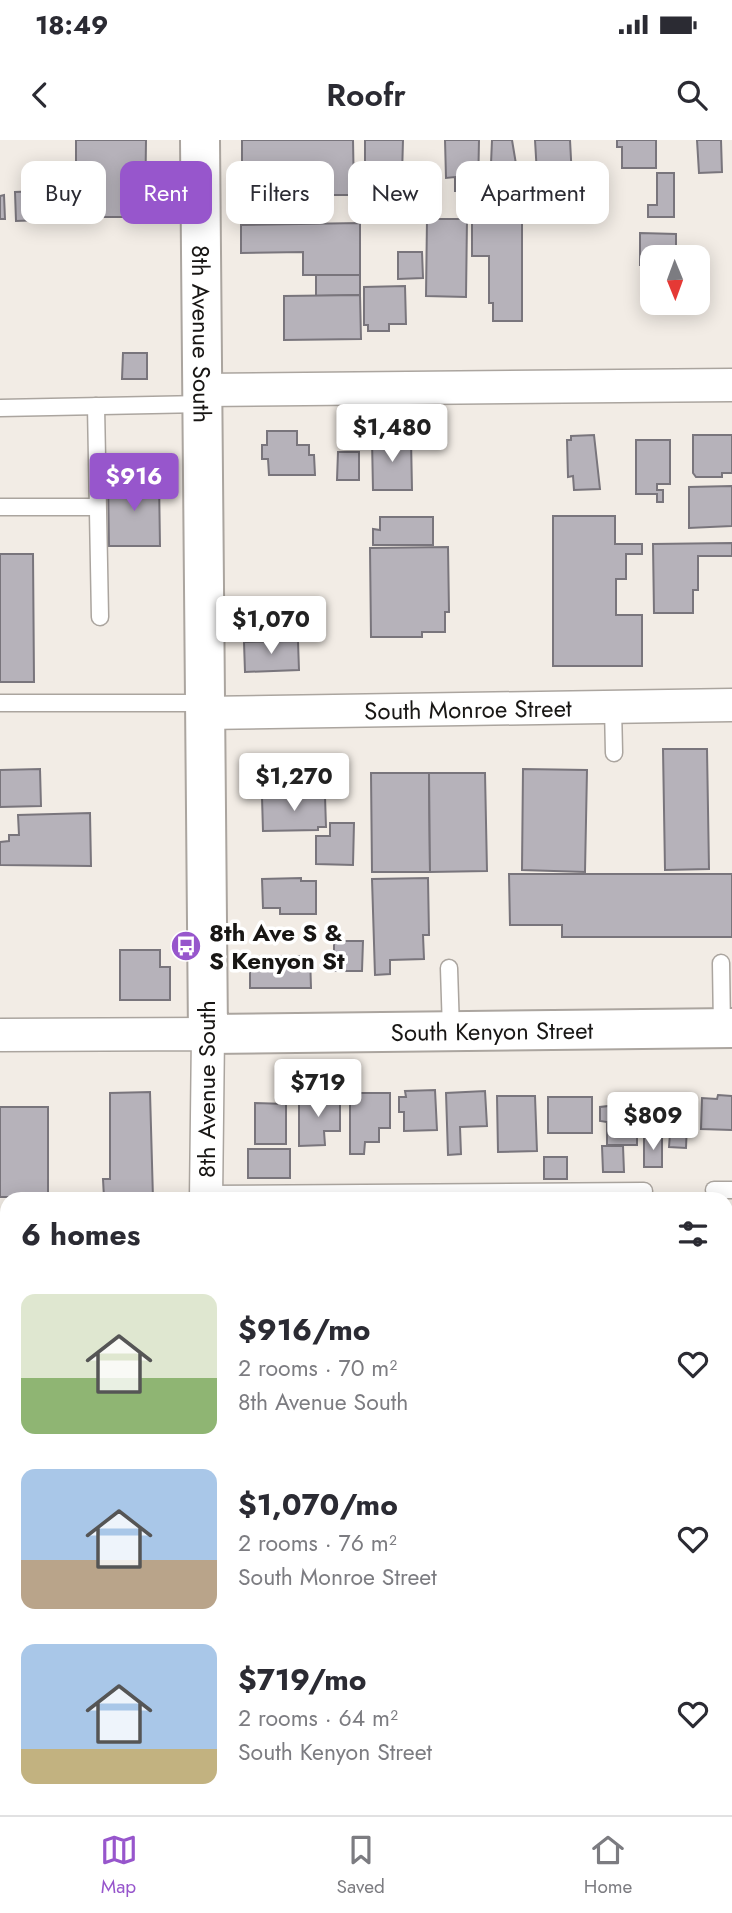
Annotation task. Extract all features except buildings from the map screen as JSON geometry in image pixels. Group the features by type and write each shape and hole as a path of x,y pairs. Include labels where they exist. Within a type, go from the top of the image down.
{"street":[{"name":"8th Avenue South","path":"200,140 208,1034 206,1192"},
{"path":"203,397 732,384"},
{"name":"South Monroe Street","path":"204,708 732,705"},
{"name":"South Kenyon Street","path":"0,1035 727,1028"}],"lane":[{"path":"0,408 96,406 203,397"},
{"path":"96,406 100,617"},
{"path":"0,507 97,507"},
{"path":"0,703 204,708"},
{"path":"613,707 614,753"},
{"path":"721,963 727,1028"},
{"path":"449,968 451,1030"},
{"path":"714,1190 732,1190"},
{"path":"556,1192 644,1191"}],"place":[{"name":"8th Ave S & S Kenyon St","path":"186,946"}]}
